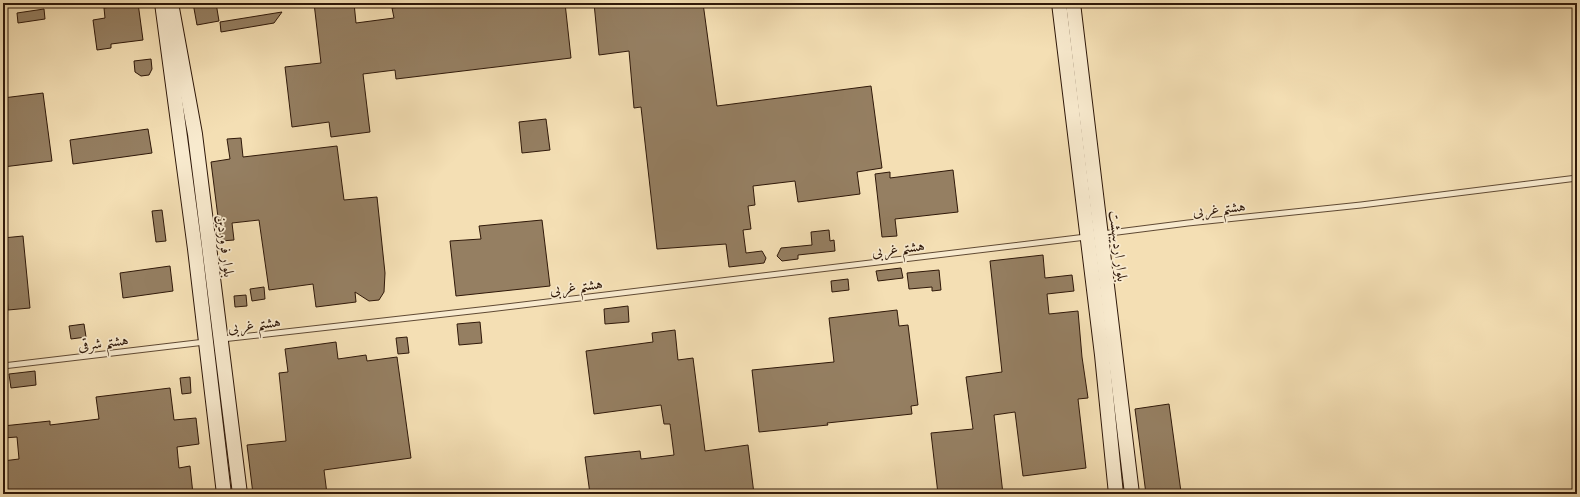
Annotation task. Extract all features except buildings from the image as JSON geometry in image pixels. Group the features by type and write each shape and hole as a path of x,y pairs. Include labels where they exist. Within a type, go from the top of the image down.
{"street":[{"path":"162,3 195,249 224,494"},
{"name":"بلوار فروردین","path":"171,3 195,134 240,494"},
{"name":"بلوار اردیبهشت","path":"1059,3 1132,494"},
{"name":"بلوار اردیبهشت","path":"1073,3 1094,235 1102,355 1116,494"},
{"path":"205,342 221,339"}],"lane":[{"name":"هشتم غربی","path":"221,339 497,308 1188,223 1369,204 1577,178"},
{"name":"هشتم شرقی","path":"3,366 205,342"}]}
